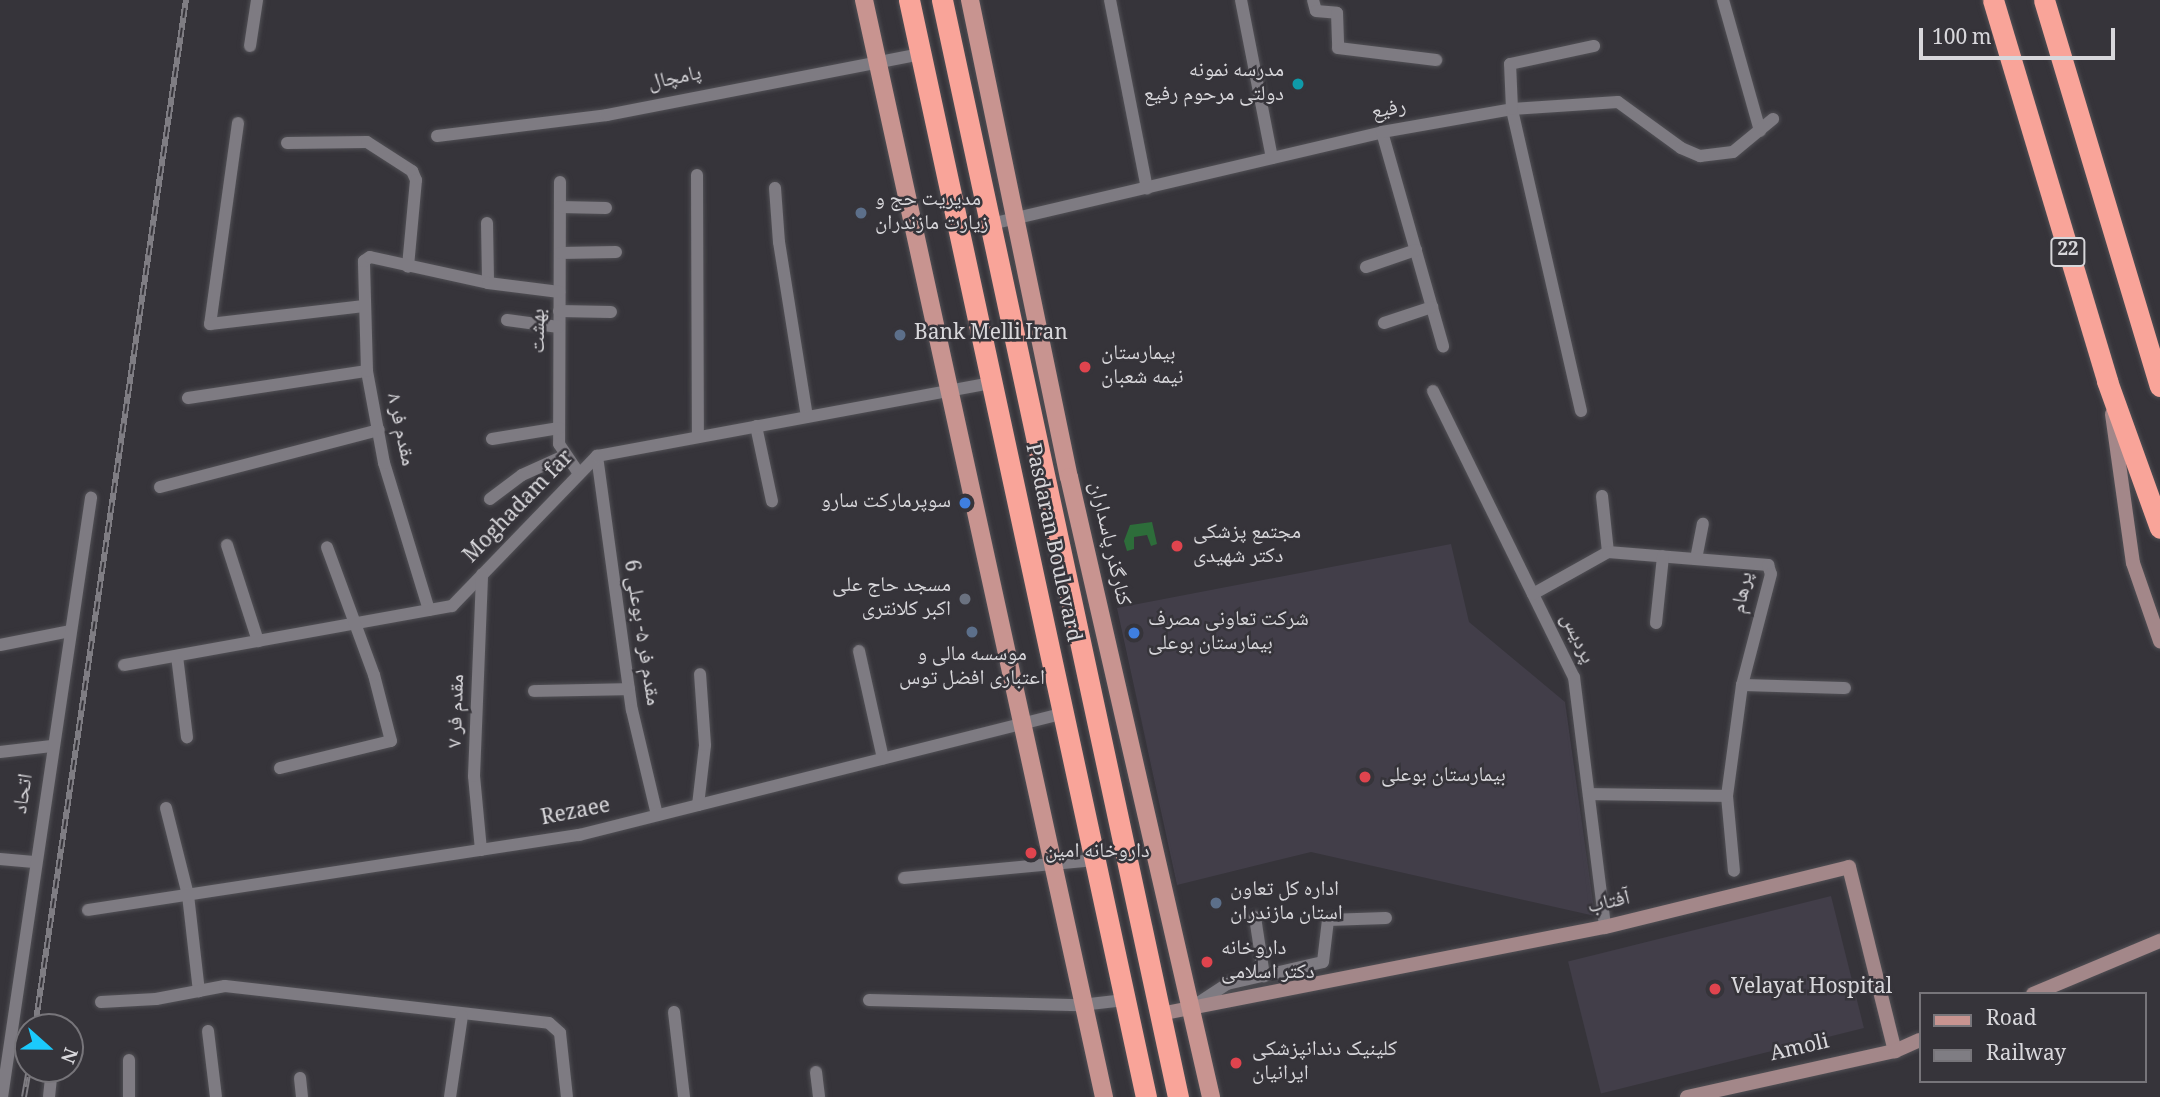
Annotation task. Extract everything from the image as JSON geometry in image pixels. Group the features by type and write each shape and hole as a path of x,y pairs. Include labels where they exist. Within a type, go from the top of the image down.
{"highway":[{"name":"Pasdaran Boulevard","path":"908,0 1146,1097"},
{"name":"Pasdaran Boulevard","path":"942,0 1178,1097"},
{"name":"22","path":"1993,0 2107,381 2160,528"},
{"path":"2044,0 2160,386"}],"main road":[{"path":"864,0 952,390 1081,1005 1104,1097"},
{"name":"کنارگذر پاسداران","path":"970,0 1018,218 1069,477 1211,1097"},
{"path":"2107,381 2133,563 2160,641"},
{"name":"آفتاب","path":"1160,1014 1605,927 1849,867 1895,1051"},
{"path":"2038,992 2160,942"},
{"name":"Amoli","path":"1687,1097 1895,1051 1918,1041"}],"street":[{"path":"250,46 257,0"},
{"path":"1110,0 1147,188"},
{"path":"1241,0 1272,158"},
{"path":"1313,0 1316,11 1337,13 1338,48 1436,60"},
{"path":"1723,0 1760,131"},
{"path":"1581,411 1512,109 1510,64 1594,46"},
{"name":"پامچال","path":"437,136 607,115 920,54"},
{"name":"رفیع","path":"992,224 1382,132 1512,109 1618,102 1681,148 1700,156 1733,152 1773,119"},
{"path":"238,123 210,324 363,306"},
{"path":"1382,132 1443,346"},
{"path":"288,144 366,142 412,171 416,180 408,267 488,283 559,292"},
{"path":"697,175 698,437"},
{"name":"بهشت","path":"560,182 559,443 579,474"},
{"path":"775,188 779,242 807,417"},
{"path":"560,207 606,208"},
{"path":"486,223 488,283"},
{"path":"1366,267 1416,250"},
{"path":"560,253 616,252"},
{"name":"مقدم فر ۸","path":"408,267 370,257 364,261 363,306 367,371 379,430 429,610"},
{"path":"1384,323 1432,307"},
{"path":"559,311 611,312"},
{"path":"507,320 559,327"},
{"path":"188,398 367,371"},
{"name":"Moghadam far","path":"124,665 452,606 597,456 991,383"},
{"name":"پردیس","path":"1433,391 1574,677 1605,927"},
{"path":"756,426 772,501"},
{"path":"492,439 559,428"},
{"path":"160,487 379,430"},
{"path":"491,499 522,475 566,455"},
{"name":"مقدم فر ۵- بوعلی 6","path":"597,456 629,689 657,815"},
{"path":"1533,594 1608,552 1602,496"},
{"name":"اتحاد","path":"2,1097 34,862 91,498"},
{"path":"1696,559 1703,524"},
{"path":"227,545 258,641"},
{"path":"280,768 391,741 355,623 327,547"},
{"name":"پرهام","path":"1608,552 1768,565 1771,575 1742,685 1727,796 1734,871"},
{"path":"1656,623 1662,556"},
{"name":"مقدم فر ۷","path":"481,850 474,776 482,575"},
{"path":"0,645 70,631"},
{"path":"859,651 883,758"},
{"path":"177,656 187,737"},
{"path":"698,805 705,745 700,674"},
{"path":"1742,685 1845,688"},
{"path":"534,691 629,689"},
{"name":"Rezaee","path":"88,910 579,835 1063,713"},
{"path":"0,752 52,746"},
{"path":"1589,794 1727,796"},
{"path":"166,808 188,895 199,991"},
{"path":"0,859 34,862"},
{"path":"904,878 965,870 1052,867 1094,860"},
{"path":"1255,917 1264,976"},
{"path":"1191,1007 1227,984 1323,962 1328,920 1386,918"},
{"path":"102,1002 225,986 557,1027 567,1097"},
{"path":"869,1000 1081,1005 1125,1000"},
{"path":"674,1012 684,1097"},
{"path":"450,1097 462,1016"},
{"path":"208,1031 216,1097"},
{"path":"129,1060 129,1097"},
{"path":"816,1072 819,1097"},
{"path":"300,1078 302,1097"}],"shaded area":[{"name":"بیمارستان بوعلی","path":"1451,544 1469,622 1565,702 1595,916 1311,852 1177,885 1117,608"},
{"name":"Velayat Hospital","path":"1831,896 1864,1028 1601,1094 1568,962"}],"green space":[{"path":"1152,522 1157,544 1151,546 1147,535 1134,537 1134,549 1127,551 1124,541 1130,525"}],"railway":[{"path":"37,1013 186,0"},
{"path":"24,1097 26,1083"}],"place":[{"name":"مدرسه نمونه دولتی مرحوم رفیع","path":"1298,84"},
{"name":"مدیریت حج و زیارت مازندران","path":"861,213"},
{"name":"Bank Melli Iran","path":"900,335"},
{"name":"بیمارستان نیمه شعبان","path":"1085,367"},
{"name":"سوپرمارکت سارو","path":"965,503"},
{"name":"مجتمع پزشکی دکتر شهیدی","path":"1177,546"},
{"name":"مسجد حاج علی اکبر کلانتری","path":"965,599"},
{"name":"موسسه مالی و اعتباری افضل توس","path":"972,632"},
{"name":"شرکت تعاونی مصرف بیمارستان بوعلی","path":"1134,633"},
{"name":"بیمارستان بوعلی","path":"1365,777"},
{"name":"داروخانه امین","path":"1031,853"},
{"name":"اداره کل تعاون استان مازندران","path":"1216,903"},
{"name":"داروخانه دکتر اسلامی","path":"1207,962"},
{"name":"Velayat Hospital","path":"1715,989"},
{"name":"کلینیک دندانپزشکی ایرانیان","path":"1236,1063"}]}
